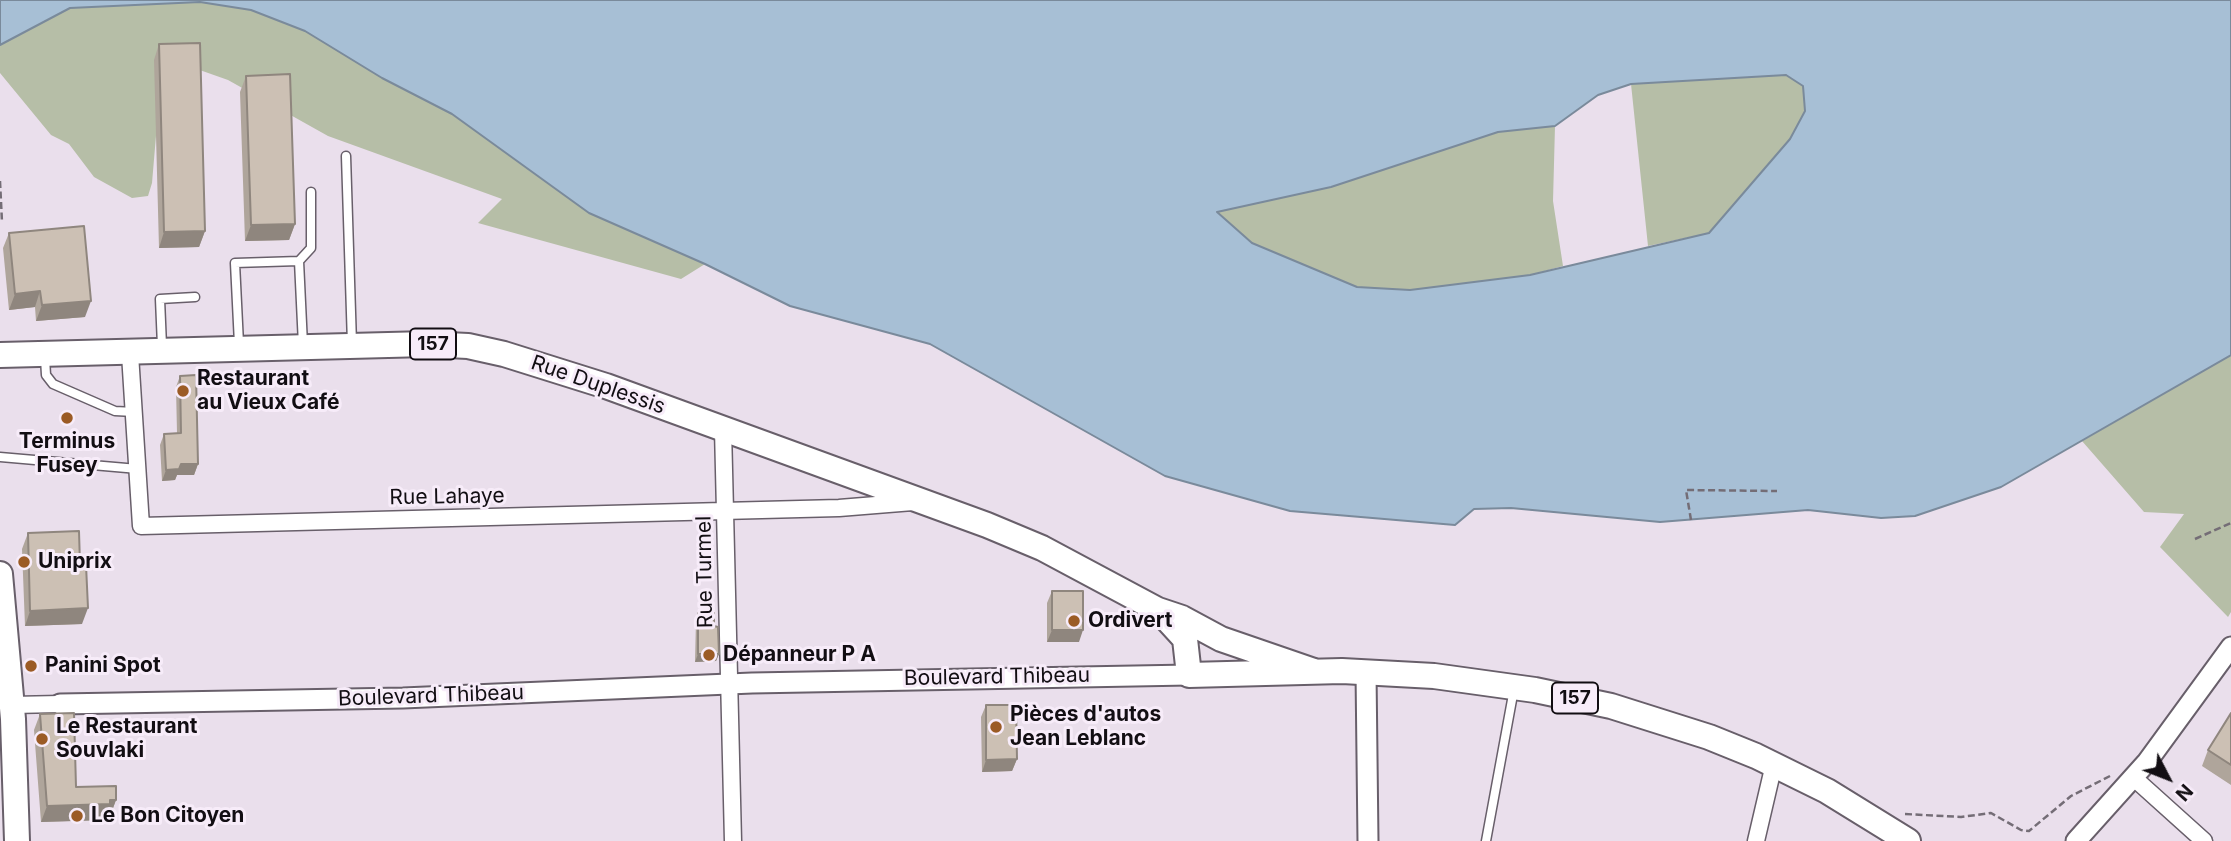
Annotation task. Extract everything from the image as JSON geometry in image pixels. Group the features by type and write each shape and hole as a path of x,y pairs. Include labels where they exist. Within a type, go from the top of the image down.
{"main road":[{"name":"Rue Duplessis","path":"0,355 130,354 427,344 495,352 584,379 925,501 1042,548 1158,610 1182,618 1231,643 1314,671"},
{"path":"0,574 12,705 18,841"},
{"name":"Rue Duplessis","path":"1158,610 1185,639 1189,675"},
{"name":"Boulevard Thibeau","path":"1189,675 1314,671 1434,676 1514,686 1639,713 1709,737 1774,764 1840,799 1908,841"}],"street":[{"name":"Rue Lahaye","path":"130,354 141,526 724,511 925,501"},
{"name":"Rue Turmel","path":"723,429 733,841"},
{"path":"2076,841 2124,776 2231,647"},
{"path":"1366,672 1368,841"},
{"name":"Boulevard Thibeau","path":"12,705 403,698 728,684 1189,675"},
{"path":"1756,841 1774,764"},
{"path":"2124,776 2204,841"}],"lane":[{"path":"346,156 352,347"},
{"path":"303,349 299,261 311,248 311,192"},
{"path":"239,351 235,263 299,261"},
{"path":"162,353 160,299 195,298"},
{"path":"45,354 46,375 53,384 115,411 134,412"},
{"path":"0,457 138,469"},
{"path":"1486,841 1514,686"}],"path":[{"path":"0,181 2,222"},
{"path":"1691,520 1686,490 1777,491"},
{"path":"2195,539 2231,523"},
{"path":"1908,813 1961,817 1991,813 2021,830 2029,831 2071,796 2124,776"}],"green space":[{"path":"2147,0 1760,174 1709,233 1648,246 1631,84 1728,78"},
{"path":"200,2 251,10 305,31 382,78 452,114 589,213 705,264 681,279 478,223 502,199 328,136 228,80 194,68 161,77 152,183 148,196 132,198 94,177 69,144 51,135 0,73 0,45 70,8"},
{"path":"1555,126 1553,201 1563,266 1530,275 1410,290 1357,288 1252,243 1217,212 1331,187 1498,132"},
{"path":"2231,355 2231,612 2228,617 2160,547 2184,514 2144,512 2082,441"}],"water":[{"path":"0,0 2231,0 2231,355 2001,487 1915,516 1881,518 1808,510 1660,522 1511,508 1474,509 1455,525 1290,511 1165,476 930,344 790,306 705,264 589,213 452,114 382,78 305,31 251,10 200,2 70,8 0,45","holes":["1786,75 1803,86 1805,111 1790,139 1709,233 1530,275 1410,290 1357,287 1252,243 1217,212 1331,187 1498,132 1555,126 1598,95 1631,84"]}],"building":[{"path":"200,43 205,231 164,232 159,44"},
{"path":"290,74 295,224 251,225 246,76"},
{"path":"84,226 91,301 42,305 40,291 15,294 9,233"},
{"path":"196,375 198,464 181,464 179,469 166,470 164,434 181,433 180,376"},
{"path":"79,531 80,565 86,565 88,608 30,611 28,533"},
{"path":"1052,591 1083,591 1083,630 1052,630"},
{"path":"698,613 714,613 714,626 718,627 719,654 698,654"},
{"path":"986,705 1016,705 1017,759 986,760"},
{"path":"74,713 76,787 116,786 116,800 110,800 110,804 47,806 40,714"},
{"path":"2231,713 2231,765 2208,750"}],"place":[{"name":"Restaurant au Vieux Café","path":"183,391"},
{"name":"Terminus Fusey","path":"67,418"},
{"name":"Uniprix","path":"24,562"},
{"name":"Ordivert","path":"1074,621"},
{"name":"Dépanneur P A","path":"709,655"},
{"name":"Panini Spot","path":"31,666"},
{"name":"Pièces d'autos Jean Leblanc","path":"996,727"},
{"name":"Le Restaurant Souvlaki","path":"42,739"},
{"name":"Le Bon Citoyen","path":"77,816"}]}
